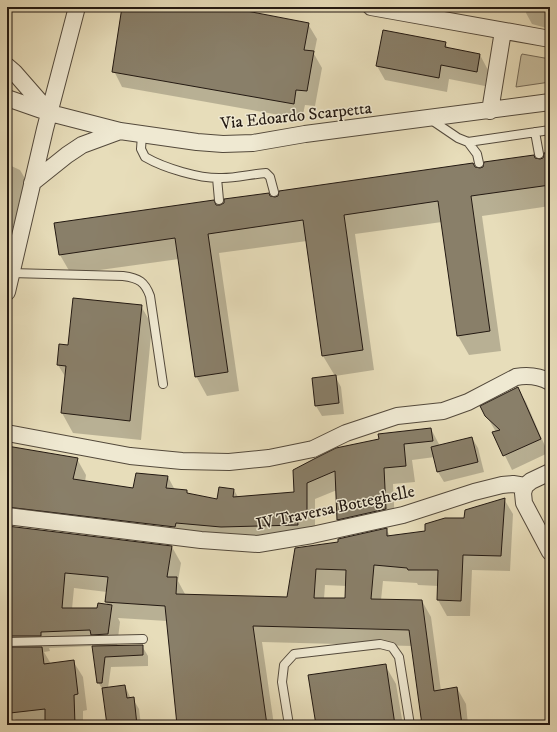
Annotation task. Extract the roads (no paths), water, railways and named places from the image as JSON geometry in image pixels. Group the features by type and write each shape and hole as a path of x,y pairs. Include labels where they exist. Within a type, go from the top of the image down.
{"street":[{"path":"7,292 32,183 77,7"},
{"path":"371,7 550,39"},
{"path":"490,111 503,31"},
{"path":"7,66 50,113"},
{"name":"Via Edoardo Scarpetta","path":"7,98 50,113 120,131 197,142 223,144 253,143 306,134 430,119 550,102"},
{"path":"32,183 82,145 120,131"},
{"path":"7,433 130,456 182,461 229,462 269,458 313,448 346,433 397,416 443,411 468,402 522,376 535,376 550,382"},
{"path":"550,472 531,481 525,486 523,493 524,502 550,552"},
{"name":"IV Traversa Botteghelle","path":"7,516 201,540 258,544 403,515 474,492 502,485 513,484 525,486"}],"lane":[{"path":"430,119 458,138 468,142 478,154 480,163"},
{"path":"468,142 550,130"},
{"path":"535,132 538,154"},
{"path":"142,135 142,152 145,157 179,171 217,178 266,174 270,177 274,192"},
{"path":"217,178 219,200"},
{"path":"11,273 123,276 134,277 141,281 147,287 150,296 163,384"},
{"path":"7,642 144,639"},
{"path":"289,725 282,682 284,664 294,654 380,644 392,647 400,657 410,725"}]}
